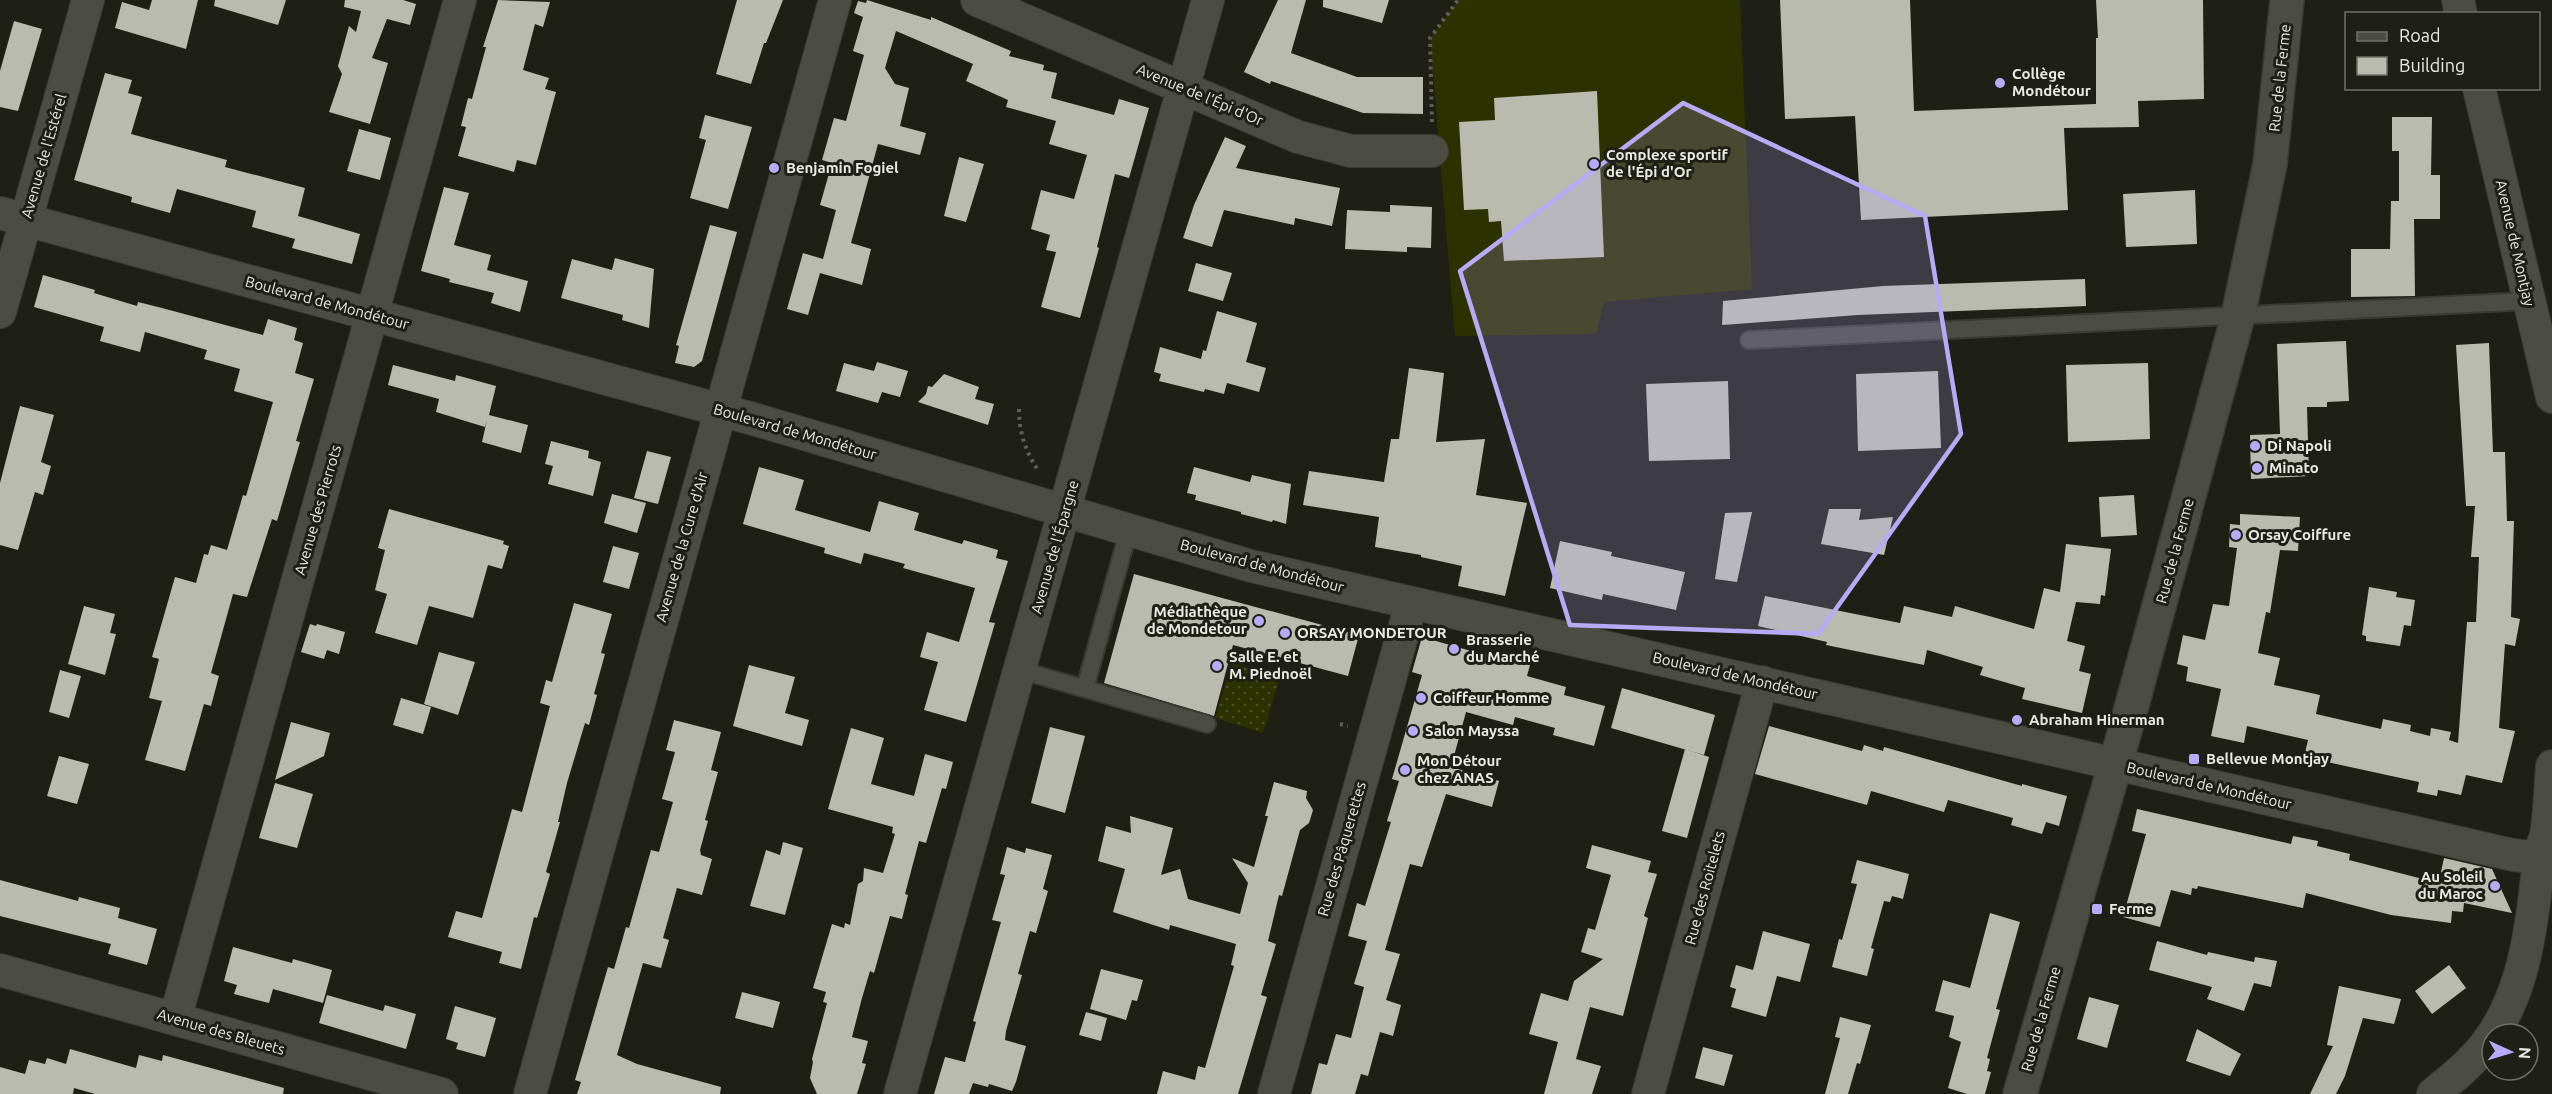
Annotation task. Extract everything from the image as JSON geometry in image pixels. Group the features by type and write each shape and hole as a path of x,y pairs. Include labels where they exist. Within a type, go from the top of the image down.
{"street":[{"name":"Avenue de l'Estérel","path":"0,312 13,217 88,0"},
{"name":"Avenue des Pierrots","path":"175,1019 460,0"},
{"name":"Avenue de la Cure d'Air","path":"530,1094 834,0"},
{"name":"Avenue de l'Épi d'Or","path":"977,0 1298,137 1351,151 1432,152"},
{"name":"Avenue de l'Épargne","path":"900,1094 1208,0"},
{"name":"Rue de la Ferme","path":"2020,1094 2223,378 2270,164 2288,0"},
{"name":"Avenue de Montjay","path":"2479,90 2552,398"},
{"name":"Boulevard de Mondétour","path":"13,217 720,410 1251,566 2513,855 2546,858"},
{"name":"Rue des Pâquerettes","path":"1274,1094 1411,604"},
{"name":"Rue des Roitelets","path":"1648,1094 1762,682"},
{"path":"2440,1092 2473,1060 2505,1012 2520,975 2546,858 2552,766"},
{"name":"Avenue des Bleuets","path":"0,970 442,1094"}],"lane":[{"path":"1749,340 2529,302"},
{"path":"1084,688 1129,530"},
{"path":"1020,670 1207,724"}],"path":[{"path":"1432,152 1430,38 1458,0"},
{"path":"1019,410 1019,425 1027,453 1040,473"}],"highlighted area":[{"path":"1683,103 1925,216 1961,434 1818,634 1570,625 1460,271"}],"green space":[{"name":"Complexe sportif de l'Épi d'Or","path":"1458,0 1740,0 1752,289 1604,302 1596,334 1455,336 1430,38"},
{"path":"1232,663 1280,677 1263,733 1215,718"}],"building":[{"path":"152,0 198,0 186,49 115,28 122,2 149,10"},
{"path":"215,0 286,0 278,25 214,6"},
{"path":"345,0 403,0 416,4 410,25 387,19 372,58 388,63 370,124 329,112 342,74 338,66 349,26 356,32 361,11 344,7"},
{"path":"498,0 550,2 543,27 535,24 523,70 549,78 545,89 556,92 536,165 517,160 514,172 458,156 466,127 461,126 468,98 472,99 486,47 483,47"},
{"path":"737,0 783,0 766,43 764,43 751,84 716,74"},
{"path":"867,0 931,20 931,17 1011,51 1009,56 1044,65 1043,70 1057,73 1051,98 1114,115 1119,99 1149,108 1129,178 1115,174 1097,247 1099,248 1080,318 1041,307 1056,252 1046,250 1050,235 1031,229 1041,190 1074,199 1087,155 1049,144 1056,121 1006,107 1008,100 966,81 973,64 896,31 885,68 895,84 909,88 900,126 926,133 920,155 878,144 851,243 871,249 862,285 820,273 808,315 787,309 803,253 823,259 836,210 820,205 832,163 822,160 834,118 846,121 864,55 853,51 863,17 854,13 858,1 866,3"},
{"path":"1278,0 1306,0 1291,53 1357,77 1423,77 1423,114 1363,113 1271,81 1270,84 1244,72"},
{"path":"1323,0 1389,0 1382,23 1323,7"},
{"path":"1780,0 1910,0 1914,111 2096,104 2096,38 2098,38 2096,0 2203,0 2204,99 2138,101 2139,127 2064,128 2068,210 1861,220 1855,116 1785,119"},
{"path":"14,21 42,29 18,111 0,107 0,71"},
{"path":"105,73 132,80 128,93 142,97 131,134 227,160 225,167 305,188 298,216 360,234 352,264 292,248 295,239 252,227 256,211 177,189 170,213 131,202 132,197 74,180"},
{"path":"1597,91 1604,257 1504,261 1501,221 1489,222 1488,209 1464,210 1459,122 1495,120 1494,98"},
{"path":"705,115 752,127 728,209 690,198 706,140 699,138"},
{"path":"2392,117 2432,117 2431,175 2440,175 2440,219 2414,219 2415,296 2351,297 2351,249 2390,249 2391,201 2399,201 2399,151 2392,151"},
{"path":"359,129 391,138 380,180 347,171"},
{"path":"1225,137 1246,146 1236,168 1340,188 1332,226 1295,218 1294,225 1224,210 1212,247 1183,238 1194,205"},
{"path":"959,157 984,164 966,222 944,216"},
{"path":"444,187 469,193 454,245 491,255 487,270 528,281 520,312 491,303 494,293 449,282 450,279 421,271"},
{"path":"2195,190 2197,244 2126,247 2123,194"},
{"path":"1390,205 1432,207 1431,248 1407,247 1407,252 1345,249 1347,210 1390,212"},
{"path":"710,225 737,232 702,361 694,367 675,363 679,346 676,345"},
{"path":"615,258 654,269 649,328 622,320 623,315 561,298 572,259 612,270"},
{"path":"1196,263 1232,273 1223,301 1188,291"},
{"path":"43,275 95,290 94,293 137,306 138,302 263,335 268,319 297,328 294,340 303,343 295,373 314,379 296,441 300,442 277,521 272,519 247,597 233,594 211,673 219,676 211,706 204,704 185,771 145,760 162,701 149,698 159,659 152,657 175,577 196,583 204,554 208,555 211,545 227,550 243,495 246,496 273,402 234,391 240,369 204,359 207,350 145,332 140,352 100,341 104,327 34,307"},
{"path":"2085,279 2086,306 1858,315 1722,325 1723,301 1883,286"},
{"path":"1217,311 1257,323 1246,362 1266,368 1259,392 1227,383 1224,394 1205,389 1204,392 1159,381 1161,374 1154,372 1160,347 1201,359 1203,350 1206,351"},
{"path":"2346,341 2349,401 2327,402 2327,407 2307,407 2309,476 2251,479 2250,435 2280,434 2277,344"},
{"path":"2489,343 2493,452 2505,452 2507,521 2514,521 2511,617 2520,619 2515,646 2505,644 2499,728 2515,731 2502,783 2466,775 2461,795 2438,790 2437,796 2417,792 2419,782 2304,757 2308,740 2247,726 2244,743 2211,736 2221,689 2186,681 2188,667 2177,664 2183,635 2205,640 2213,604 2229,606 2237,548 2229,547 2230,524 2240,525 2240,514 2300,517 2298,551 2280,550 2270,613 2266,612 2258,653 2280,658 2274,685 2320,695 2316,714 2381,729 2383,719 2411,725 2410,731 2430,736 2431,728 2451,732 2449,740 2458,743 2467,622 2476,622 2479,557 2471,557 2475,506 2466,506 2456,345"},
{"path":"877,362 908,371 900,397 882,392 878,403 836,391 844,363 874,371"},
{"path":"2148,363 2150,439 2068,442 2066,365"},
{"path":"393,365 455,381 456,375 496,386 489,415 528,425 521,453 482,442 487,420 485,427 436,412 439,399 388,385"},
{"path":"1409,368 1444,373 1436,442 1485,439 1476,495 1527,503 1505,596 1458,586 1462,566 1421,557 1421,555 1375,547 1379,517 1303,505 1309,471 1384,482 1391,439 1399,439"},
{"path":"1938,371 1941,448 1858,451 1856,374"},
{"path":"944,374 979,387 975,399 994,404 988,425 918,402 926,394 928,386 932,387"},
{"path":"1728,381 1730,459 1649,461 1646,384"},
{"path":"20,406 54,415 41,462 51,466 43,495 35,492 18,550 0,545 0,483"},
{"path":"551,441 589,451 588,458 601,462 593,496 548,484 553,466 545,464"},
{"path":"647,451 671,457 658,504 634,498"},
{"path":"759,467 804,480 795,510 870,532 879,501 919,513 914,530 962,544 964,540 998,550 996,558 1008,561 989,622 995,623 966,722 924,710 938,662 920,657 927,632 959,642 975,588 903,568 905,564 864,553 861,564 824,553 825,548 743,524"},
{"path":"1194,467 1250,482 1252,475 1291,484 1286,524 1241,514 1241,512 1195,500 1196,495 1187,493"},
{"path":"612,494 646,503 637,533 604,523"},
{"path":"2134,495 2137,535 2101,537 2099,497"},
{"path":"389,509 504,541 503,544 509,546 502,569 488,565 473,618 429,606 417,645 375,633 387,594 375,590 385,550 378,548"},
{"path":"1829,509 1861,509 1859,520 1893,517 1884,555 1821,544"},
{"path":"1752,512 1737,582 1715,579 1725,513"},
{"path":"1560,541 1612,552 1611,556 1685,572 1676,610 1603,594 1602,600 1550,588"},
{"path":"2066,544 2111,549 2105,596 2101,595 2100,604 2076,602 2067,641 2085,646 2079,671 2091,674 2082,713 2022,699 2025,688 1980,675 1983,667 1927,650 1924,665 1826,645 1827,642 1758,626 1765,596 1900,623 1904,606 1952,617 1955,606 2034,629 2044,588 2060,592"},
{"path":"613,546 639,553 629,589 603,582"},
{"path":"1134,574 1359,635 1348,676 1233,645 1214,716 1104,683"},
{"path":"2369,587 2397,592 2396,597 2415,600 2411,626 2404,625 2400,646 2366,641 2366,636 2362,635"},
{"path":"574,603 612,614 601,653 605,654 594,694 597,695 589,725 585,723 567,783 558,822 560,822 546,872 550,874 537,918 534,917 521,969 499,963 502,952 448,937 456,911 482,918 512,809 522,812 550,706 540,703 546,680 552,682"},
{"path":"84,606 115,614 110,633 116,634 105,675 68,664"},
{"path":"310,624 345,632 339,654 327,650 324,659 301,652"},
{"path":"1422,637 1499,659 1500,656 1530,665 1527,676 1566,687 1564,695 1605,706 1594,746 1553,735 1555,728 1515,717 1513,725 1466,712 1451,767 1499,781 1492,807 1446,794 1422,867 1410,864 1385,950 1400,954 1386,1000 1401,1005 1393,1036 1380,1032 1368,1076 1361,1074 1355,1094 1311,1094 1319,1063 1327,1065 1336,1034 1351,1038 1364,987 1354,984 1367,941 1348,936 1357,903 1365,906 1391,822 1387,821 1399,781 1392,779 1422,675 1412,672"},
{"path":"439,652 475,662 458,715 424,704"},
{"path":"749,665 795,677 785,713 809,720 802,746 733,726"},
{"path":"60,670 81,676 69,718 49,712"},
{"path":"1622,688 1715,715 1704,755 1611,728"},
{"path":"401,698 431,707 423,734 393,725"},
{"path":"674,720 721,732 711,770 718,772 705,820 708,821 700,850 701,855 712,859 702,895 677,888 663,938 669,940 661,968 643,963 617,1055 637,1064 721,1087 720,1094 577,1094 581,1082 575,1080 608,967 614,969 626,927 629,928 651,850 659,852 673,802 662,799 675,752 666,750"},
{"path":"291,722 330,733 324,756 275,780"},
{"path":"1769,726 1862,751 1864,745 1883,751 1884,747 2022,786 2022,784 2067,796 2059,826 2046,822 2042,834 2011,825 2013,818 1948,800 1944,812 1871,791 1867,805 1755,774"},
{"path":"1050,727 1085,736 1065,813 1031,803"},
{"path":"851,728 884,738 871,784 914,796 925,754 953,762 946,789 942,788 926,843 919,841 905,894 908,895 902,919 890,916 874,973 870,971 862,998 852,1037 868,1041 862,1063 866,1064 857,1094 817,1094 810,1078 812,1059 827,1003 823,1002 826,992 813,988 832,924 844,928 845,923 850,925 858,884 863,881 864,868 883,873 895,834 892,833 893,827 828,809"},
{"path":"1685,749 1709,757 1687,838 1662,831"},
{"path":"59,756 89,764 77,804 47,796"},
{"path":"1274,782 1307,791 1306,798 1313,810 1309,823 1300,830 1282,896 1279,895 1268,941 1276,944 1261,995 1267,997 1238,1094 1157,1094 1163,1071 1195,1080 1198,1066 1205,1068 1234,966 1231,965 1236,944 1170,925 1169,930 1113,912 1125,869 1098,861 1106,826 1131,833 1130,816 1173,828 1161,875 1180,869 1188,899 1240,914 1248,883 1232,858 1254,867 1268,816 1265,816"},
{"path":"275,783 313,794 297,848 259,838"},
{"path":"2137,809 2291,844 2293,836 2318,841 2317,846 2350,854 2349,860 2419,878 2439,881 2444,858 2492,869 2512,913 2464,903 2463,912 2452,911 2451,923 2391,915 2306,893 2303,908 2198,886 2197,889 2192,888 2191,895 2171,890 2160,927 2123,917 2146,834 2132,831"},
{"path":"783,842 803,848 785,915 750,906 766,850 780,855"},
{"path":"1592,845 1651,861 1648,872 1657,874 1644,916 1648,918 1623,1016 1590,1007 1576,1059 1601,1066 1592,1094 1544,1094 1558,1042 1529,1034 1541,993 1568,1001 1574,981 1603,959 1581,952 1588,928 1595,930 1611,875 1586,868"},
{"path":"1007,847 1025,853 1026,848 1052,855 1043,889 1048,891 1036,933 1030,931 1018,974 1022,975 1006,1031 1005,1040 1026,1046 1016,1082 1012,1091 989,1084 988,1087 973,1083 969,1094 934,1094 945,1057 965,1062 976,1022 973,1021 1001,922 992,920 1005,875 1000,874"},
{"path":"1857,860 1909,874 1903,899 1892,896 1890,902 1884,901 1871,948 1874,949 1867,976 1832,967 1857,884 1851,883"},
{"path":"0,880 78,901 79,897 120,908 118,918 157,929 147,965 108,954 111,944 0,916"},
{"path":"1990,913 2020,922 1996,1009 2000,1010 1987,1058 1990,1059 1987,1071 1991,1072 1985,1094 1967,1094 1948,1088 1961,1042 1949,1037 1954,1016 1935,1011 1943,980 1970,988"},
{"path":"1763,931 1810,944 1800,982 1777,976 1766,1017 1731,1007 1736,989 1730,987 1736,965 1753,970"},
{"path":"2157,941 2207,955 2208,952 2254,962 2255,957 2277,961 2271,987 2254,983 2244,1011 2207,999 2212,987 2149,970"},
{"path":"233,947 292,963 293,959 332,970 323,1003 273,989 269,1003 234,994 237,985 224,981"},
{"path":"2449,965 2466,988 2432,1014 2415,991"},
{"path":"1101,969 1143,980 1137,1001 1132,1000 1126,1020 1090,1009"},
{"path":"2339,986 2401,999 2394,1024 2363,1018 2345,1076 2336,1094 2310,1094 2333,1046 2327,1045"},
{"path":"742,992 780,1002 773,1028 735,1018"},
{"path":"327,995 383,1011 385,1005 416,1014 406,1049 319,1023"},
{"path":"2089,997 2119,1005 2107,1048 2077,1039"},
{"path":"455,1006 496,1018 485,1057 456,1049 458,1043 446,1039"},
{"path":"1086,1012 1107,1018 1101,1041 1079,1035"},
{"path":"1840,1017 1871,1025 1860,1064 1857,1063 1848,1094 1825,1094 1840,1038 1835,1037"},
{"path":"2197,1029 2241,1054 2230,1076 2186,1061"},
{"path":"1703,1047 1733,1055 1724,1086 1695,1078"},
{"path":"70,1049 136,1068 139,1055 162,1061 163,1055 284,1088 283,1094 95,1094 74,1088 73,1094 0,1094 0,1067 25,1074 29,1060 45,1064 47,1058 66,1064"}],"place":[{"name":"Collège Mondétour","path":"2000,83"},
{"name":"Complexe sportif de l'Épi d'Or","path":"1594,164"},
{"name":"Benjamin Fogiel","path":"774,168"},
{"name":"Di Napoli","path":"2255,446"},
{"name":"Minato","path":"2257,468"},
{"name":"Orsay Coiffure","path":"2236,535"},
{"name":"Médiathèque de Mondetour","path":"1259,621"},
{"name":"ORSAY MONDETOUR","path":"1285,633"},
{"name":"Brasserie du Marché","path":"1454,649"},
{"name":"Salle E. et M. Piednoël","path":"1217,666"},
{"name":"Coiffeur Homme","path":"1421,698"},
{"name":"Abraham Hinerman","path":"2017,720"},
{"name":"Salon Mayssa","path":"1413,731"},
{"name":"Bellevue Montjay","path":"2194,759"},
{"name":"Mon Détour chez ANAS","path":"1405,770"},
{"name":"Au Soleil du Maroc","path":"2495,886"},
{"name":"Ferme","path":"2097,909"}]}
